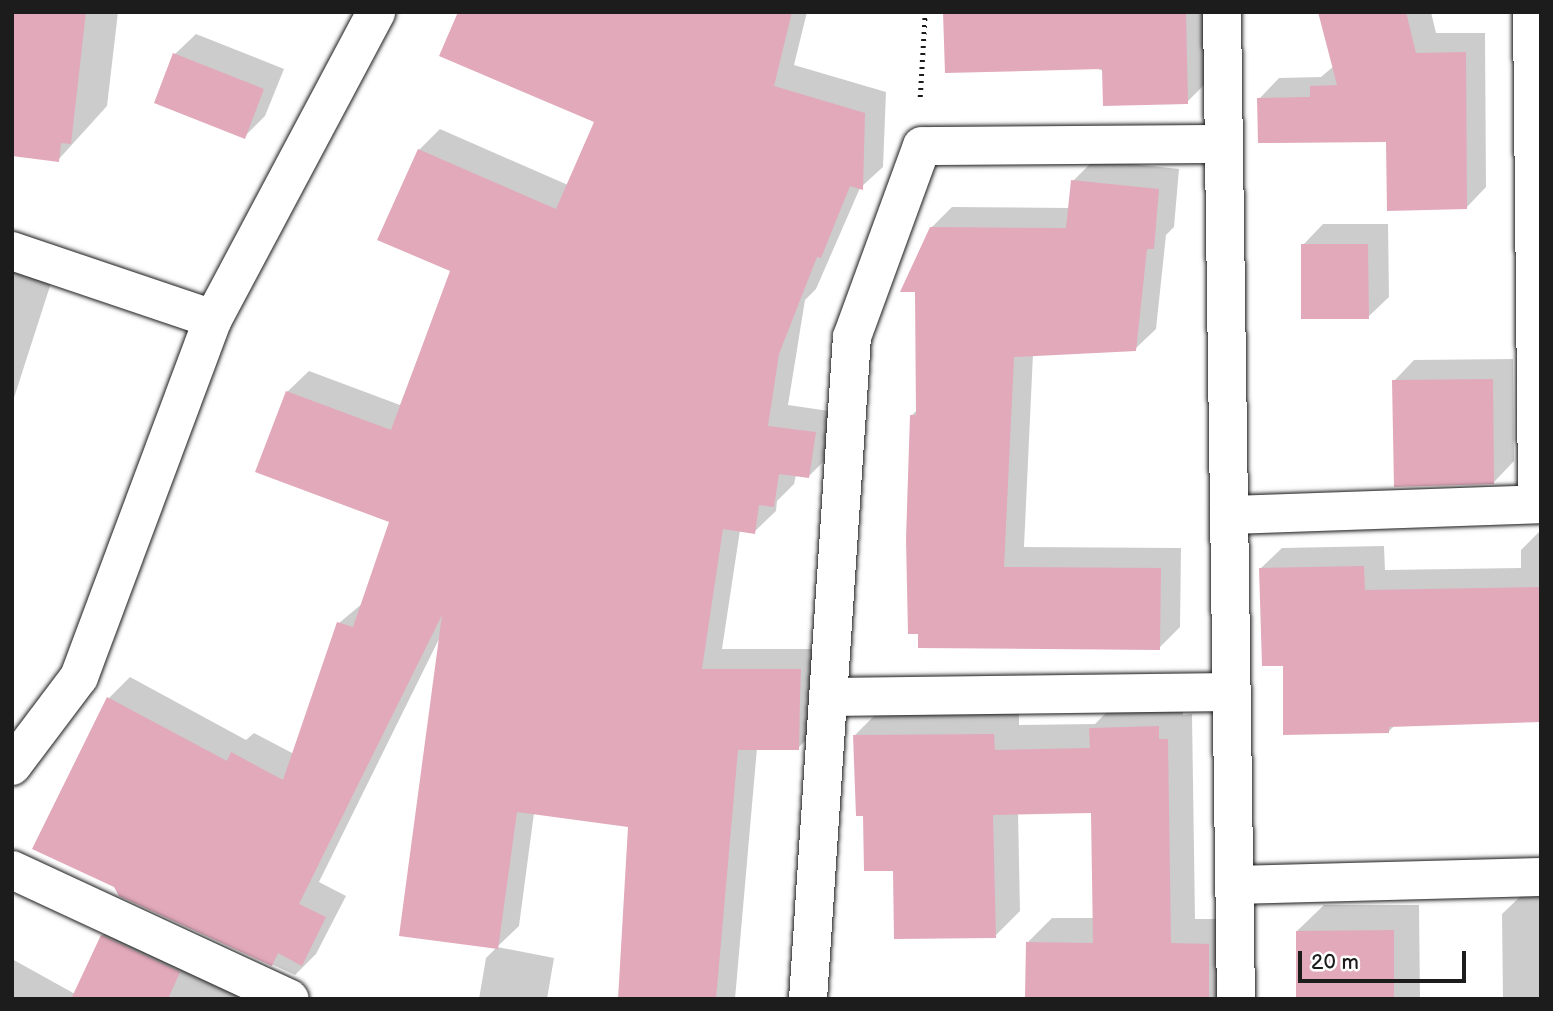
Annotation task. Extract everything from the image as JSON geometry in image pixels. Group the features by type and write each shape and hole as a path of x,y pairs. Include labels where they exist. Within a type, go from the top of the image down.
{"street":[{"path":"12,766 79,677 213,319 376,12"},
{"path":"1222,12 1236,999"},
{"path":"1229,515 1539,504 1532,12"},
{"path":"808,999 852,337 922,146 1224,144"},
{"path":"12,251 213,319"},
{"path":"828,696 1232,692"},
{"path":"12,870 290,999"},
{"path":"1234,885 1541,877"}],"path":[{"path":"922,146 919,71 925,12"}],"building":[{"path":"12,12 86,12 71,144 61,143 59,162 12,156"},
{"path":"458,12 792,12 774,86 865,113 863,190 850,186 821,258 817,257 779,354 768,426 816,432 809,478 779,474 774,507 759,505 755,534 723,529 702,669 801,669 799,750 738,750 716,999 618,999 628,827 517,812 498,949 399,936 442,615 299,904 326,917 302,966 278,953 272,966 119,896 114,887 32,849 107,697 227,761 231,752 283,780 337,622 353,627 389,522 255,472 286,391 391,430 450,271 377,240 418,149 556,209 594,122 439,56"},
{"path":"943,12 1186,12 1188,104 1103,106 1102,69 945,73"},
{"path":"1318,12 1406,12 1416,53 1466,52 1467,209 1387,211 1386,142 1258,143 1257,98 1310,97 1310,86 1337,85"},
{"path":"173,53 264,89 245,139 154,103"},
{"path":"1071,180 1159,189 1154,249 1147,249 1136,351 1014,357 1004,567 1161,568 1160,650 918,648 918,634 908,634 906,539 910,415 916,415 915,292 900,292 930,227 1066,228"},
{"path":"1301,244 1368,244 1369,319 1301,319"},
{"path":"1493,379 1494,484 1394,487 1392,380"},
{"path":"1364,566 1365,590 1541,587 1541,722 1389,727 1389,733 1283,735 1283,666 1262,666 1259,568"},
{"path":"1159,726 1159,739 1168,739 1171,943 1209,944 1209,998 1025,997 1026,942 1093,943 1091,813 993,815 996,938 894,939 893,871 864,871 863,816 856,816 853,735 994,734 995,750 1090,748 1089,728"},
{"path":"1394,930 1394,999 1296,999 1296,931"},
{"path":"101,935 180,972 168,999 71,999"}]}
